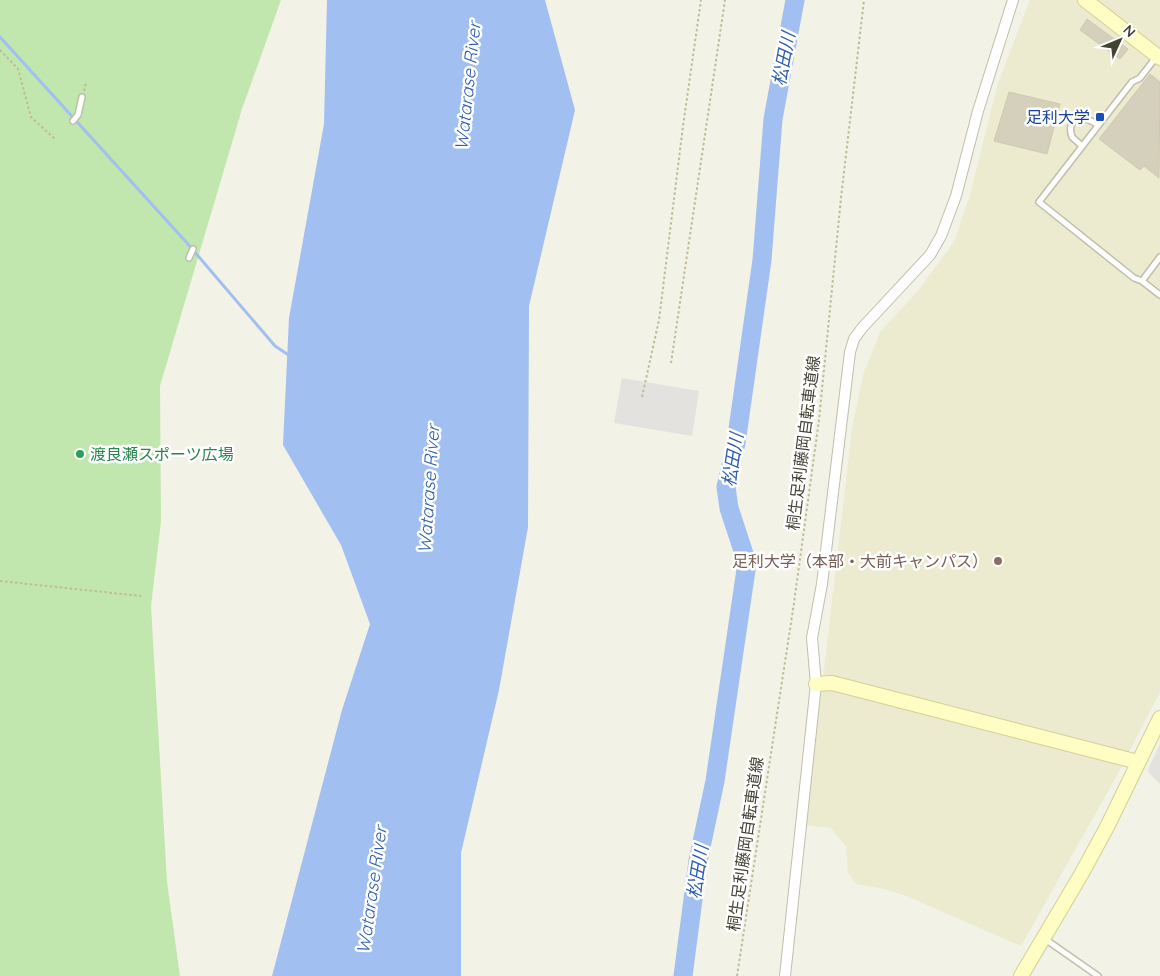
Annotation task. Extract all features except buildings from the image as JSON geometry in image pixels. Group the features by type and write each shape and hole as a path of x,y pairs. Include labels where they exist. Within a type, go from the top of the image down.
{"street":[{"path":"785,976 816,684 812,638 822,584 850,352 854,339 862,328 930,254 941,236 956,196 978,111 1013,0"},
{"path":"1085,0 1159,57"},
{"path":"816,684 832,684 1138,762"},
{"path":"1021,976 1086,865 1160,718"}],"lane":[{"path":"1159,57 1140,78 1132,82 1039,202 1134,278 1142,281 1160,294"},
{"path":"73,121 78,115 82,97"},
{"path":"1082,146 1072,137 1070,127 1073,122 1086,118 1098,125"},
{"path":"189,258 193,249"},
{"path":"1142,281 1160,257"},
{"path":"1044,938 1098,976"}],"path":[{"path":"642,397 658,320 701,0"},
{"path":"671,363 725,0"},
{"name":"桐生足利藤岡自転車道線","path":"737,976 794,603 819,420 841,198 864,0"},
{"path":"0,50 18,69 31,117 56,140"},
{"path":"0,581 141,596"}],"shaded area":[{"name":"足利大学（本部・大前キャンパス）","path":"1030,0 1160,0 1160,692 1116,777 1021,946 904,895 885,889 856,884 848,873 846,846 831,828 806,825 852,429 863,375 880,332 917,292 954,242 970,195 998,83"},
{"path":"622,378 699,391 692,436 614,423"},
{"path":"1160,744 1160,784 1148,772"}],"green space":[{"name":"渡良瀬スポーツ広場","path":"0,0 281,0 242,109 160,386 161,521 151,606 167,882 180,976 0,976"}],"water":[{"name":"Watarase River","path":"327,0 545,0 575,110 529,306 528,527 499,690 461,853 461,976 272,976 342,710 370,624 341,545 283,445 289,318 324,124"}],"waterway":[{"name":"松田川","path":"683,976 698,861 715,781 747,563 729,508 726,487 736,443 762,260 773,119 795,0"},
{"path":"0,37 187,243 275,346 290,356"}],"place":[{"name":"足利大学","path":"1100,117"},
{"name":"渡良瀬スポーツ広場","path":"80,454"},
{"name":"足利大学（本部・大前キャンパス）","path":"998,561"}]}
